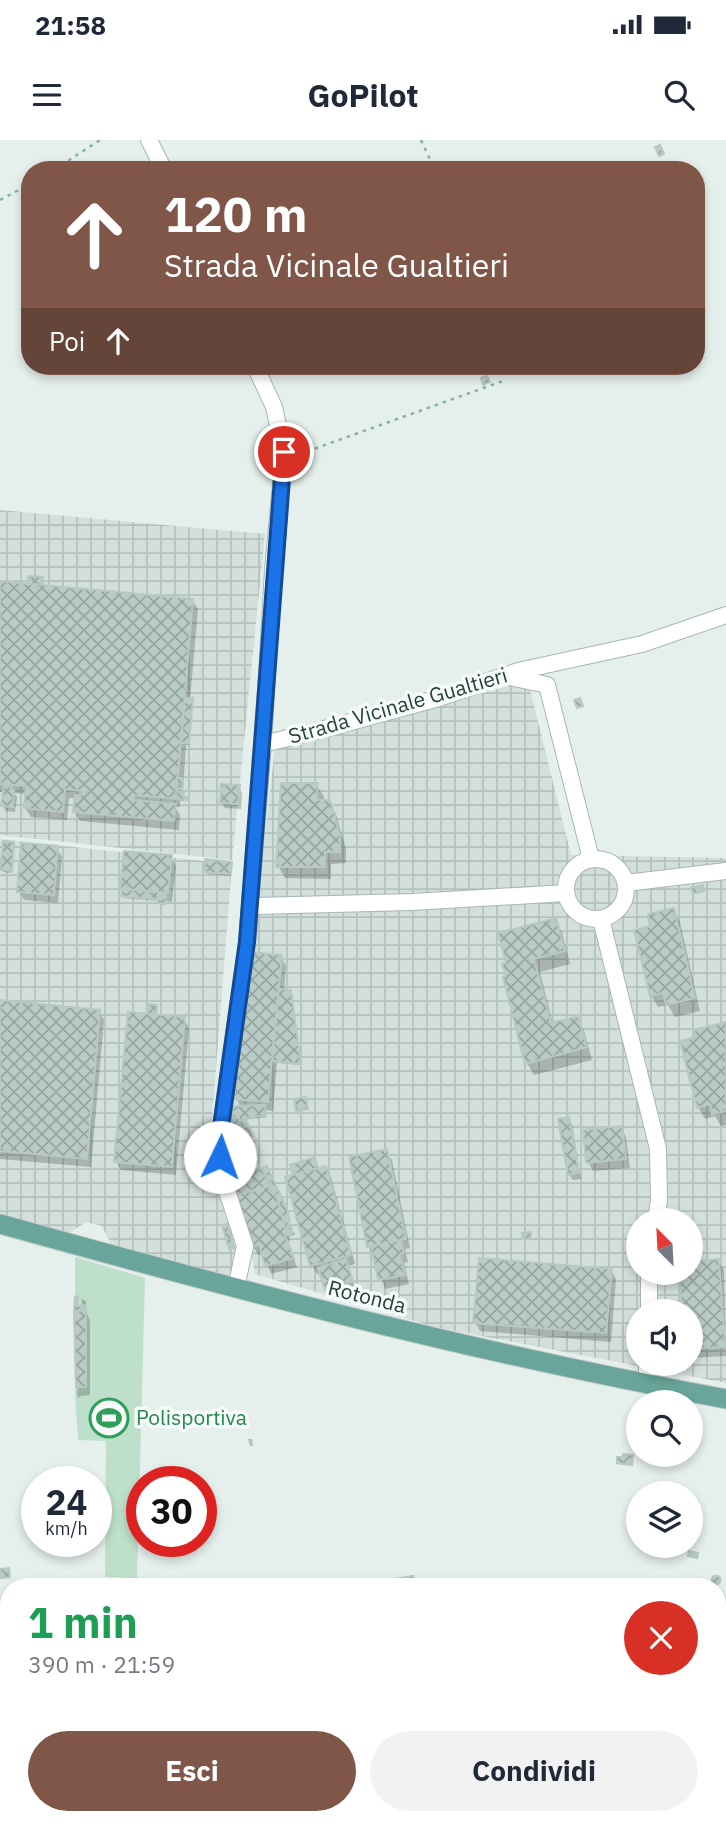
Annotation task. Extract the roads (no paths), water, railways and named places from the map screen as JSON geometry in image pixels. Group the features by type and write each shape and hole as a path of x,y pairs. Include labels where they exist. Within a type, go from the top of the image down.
{"main road":[{"name":"Rotonda","path":"0,1224 450,1342 726,1399"}],"street":[{"path":"149,140 160,161"},
{"path":"259,375 274,407 284,452 273,570 263,744"},
{"name":"Strada Vicinale Gualtieri","path":"236,1288 245,1246 224,1182 220,1134 247,942 263,744 426,701 505,676 642,645 726,615"},
{"path":"505,676 547,685 591,859"},
{"path":"591,859 607,860 616,866 626,883 626,893 618,910 601,919 591,919 574,910 566,893 570,873 577,865 591,859"},
{"path":"626,883 726,871"},
{"path":"250,906 412,902 566,893"},
{"path":"601,919 659,1149 658,1208"},
{"path":"647,1376 647,1384"}],"place":[{"name":"Polisportiva","path":"109,1418"}]}
